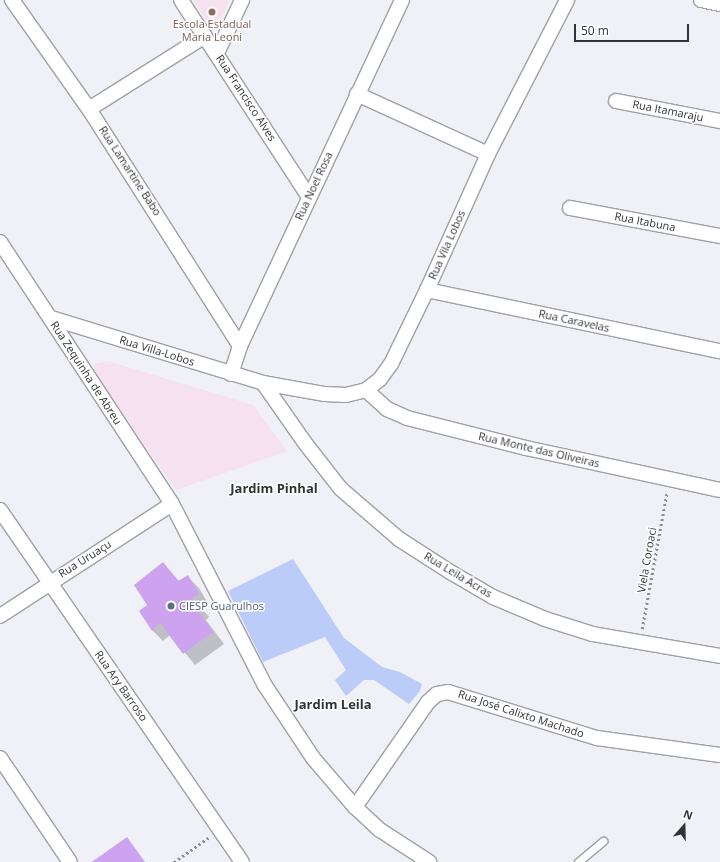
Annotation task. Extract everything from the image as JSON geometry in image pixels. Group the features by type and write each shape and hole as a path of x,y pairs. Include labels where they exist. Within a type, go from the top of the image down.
{"street":[{"name":"Rua Lamartine Babo","path":"12,0 89,109 240,346"},
{"name":"Rua Francisco Alves","path":"181,0 217,53 309,197"},
{"path":"217,53 242,0"},
{"name":"Rua Noel Rosa","path":"231,374 240,346 402,0"},
{"name":"Rua Vila Lobos","path":"366,390 380,378 390,364 427,290 488,154 567,0"},
{"path":"702,0 720,4"},
{"path":"89,109 205,36"},
{"path":"357,94 488,154"},
{"name":"Rua Itamaraju","path":"616,101 720,121"},
{"name":"Rua Itabuna","path":"570,208 720,236"},
{"name":"Rua Zequinha de Abreu","path":"0,242 172,504 264,684 313,758 355,807 386,834 429,862"},
{"name":"Rua Caravelas","path":"427,290 720,351"},
{"name":"Rua Villa-Lobos","path":"51,318 263,383"},
{"path":"263,383 325,394 346,394 366,390"},
{"name":"Rua Leila Acras","path":"263,383 305,444 342,490 399,539 452,573 521,610 593,634 640,644 720,656"},
{"name":"Rua Monte das Oliveiras","path":"366,390 387,409 406,418 669,480 720,490"},
{"name":"Rua Uruaçu","path":"0,616 49,582 172,504"},
{"name":"Rua Ary Barroso","path":"0,510 242,862"},
{"name":"Rua José Calixto Machado","path":"355,807 428,702 437,694 448,692 597,738 720,755"},
{"path":"0,758 70,862"}],"lane":[{"path":"578,862 603,841"}],"path":[{"name":"Viela Coroaci","path":"640,644 669,480"},
{"path":"174,862 220,830"}],"shaded area":[{"name":"Escola Estadual Maria Leoni","path":"193,0 230,0 219,23 209,25"},
{"path":"108,361 253,405 287,451 176,490 93,371 95,364"},
{"path":"293,559 344,638 382,667 400,672 422,684 420,691 409,704 374,680 364,680 346,696 335,680 346,670 325,637 263,662 228,591"}],"building":[{"name":"CIESP Guarulhos","path":"163,562 178,581 188,575 199,594 192,598 198,605 196,608 213,632 183,654 160,623 152,631 139,611 147,605 134,585"},
{"path":"127,837 145,862 91,862 96,859"}],"place":[{"name":"Escola Estadual Maria Leoni","path":"212,12"},
{"name":"CIESP Guarulhos","path":"171,606"}],"district":[{"name":"Jardim Pinhal","path":"274,488"},
{"name":"Jardim Leila","path":"333,704"}]}
